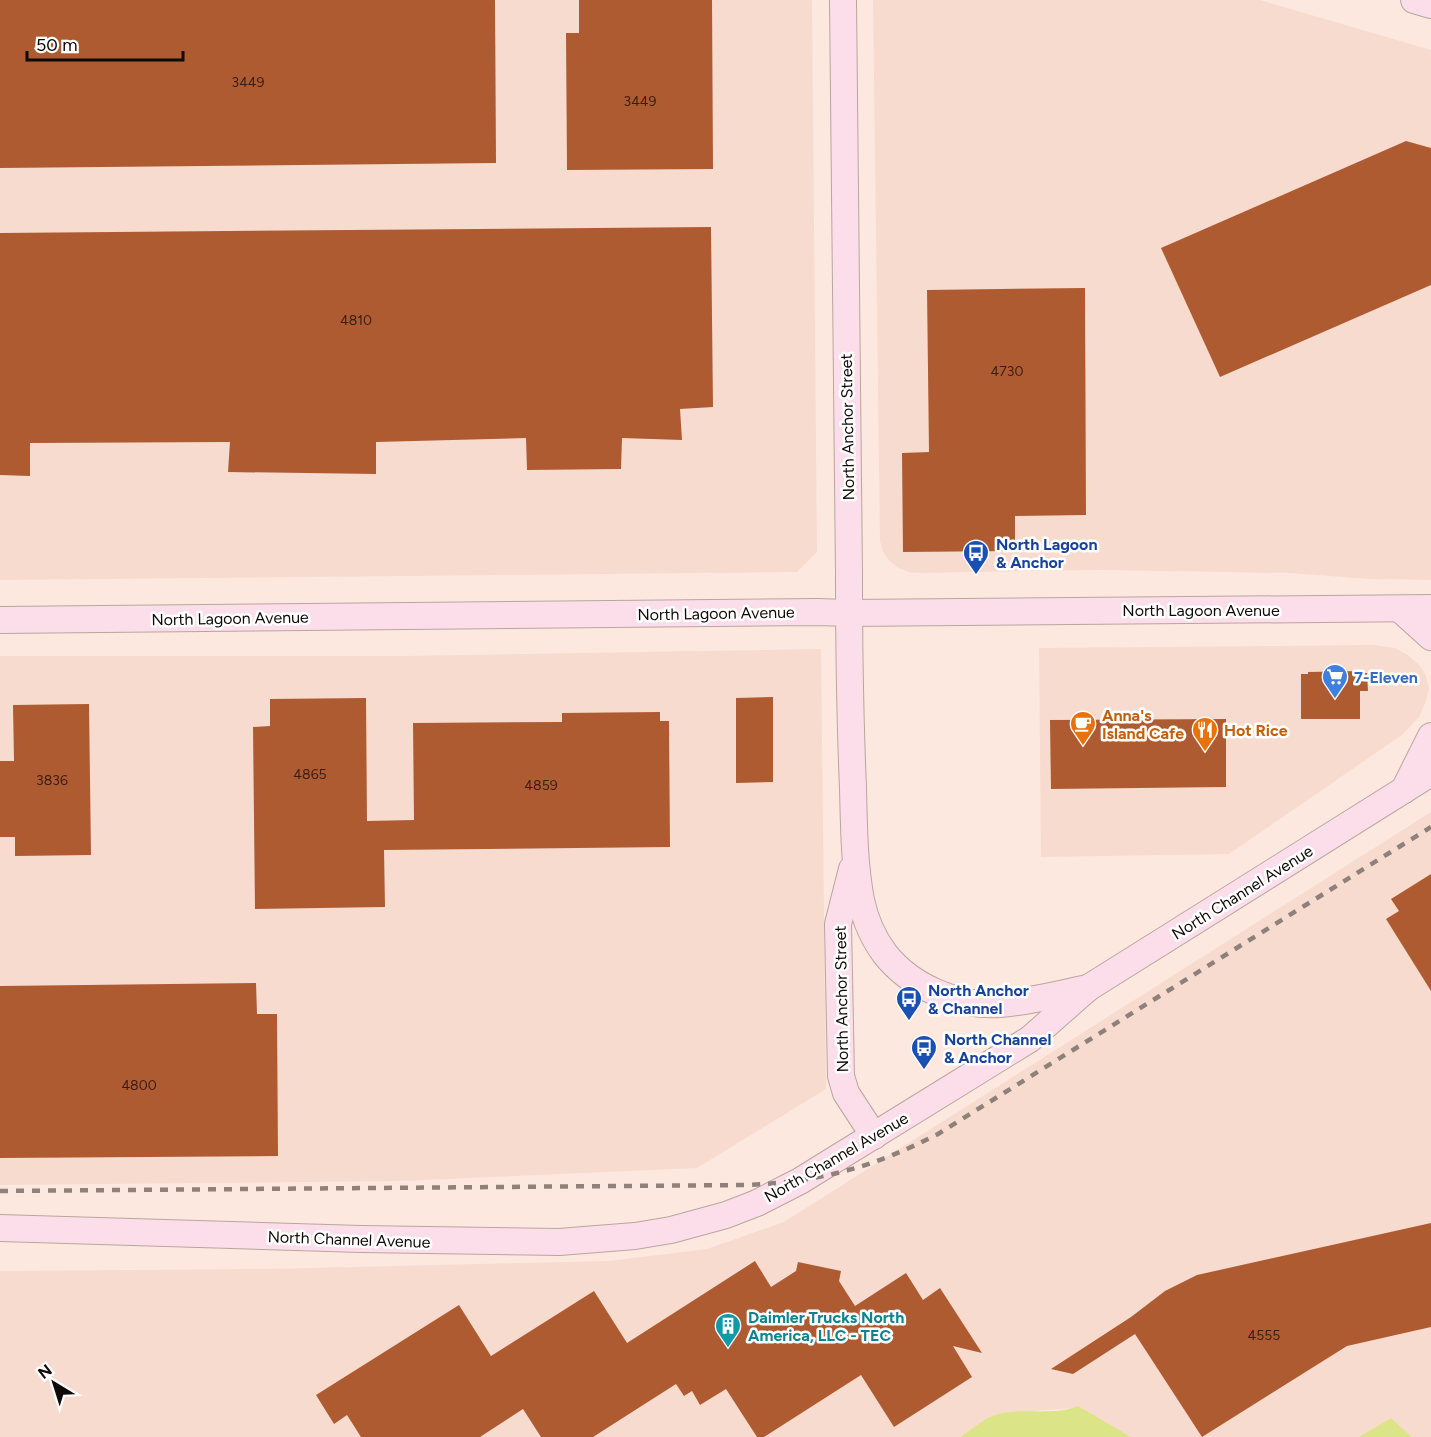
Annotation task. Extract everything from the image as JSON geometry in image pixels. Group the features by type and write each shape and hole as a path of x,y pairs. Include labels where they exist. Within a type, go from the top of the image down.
{"street":[{"name":"North Anchor Street","path":"843,0 850,699 855,854 865,918 886,955 901,970 919,984 946,996 977,1004 999,1004 1088,988"},
{"path":"1414,0 1431,5"},
{"name":"North Lagoon Avenue","path":"0,620 1431,608"},
{"path":"1400,609 1431,637"},
{"path":"1404,790 1431,736"},
{"name":"North Channel Avenue","path":"0,1228 558,1242 635,1236 699,1223 757,1203 800,1181 874,1136 1030,1040 1088,988 1431,773"},
{"name":"North Anchor Street","path":"855,854 838,924 841,1076 846,1093 874,1136"}],"shaded area":[{"path":"0,0 812,0 817,552 797,572 0,580"},
{"path":"873,0 1260,0 1431,50 1431,580 1369,579 1290,573 1100,570 911,573 898,568 889,560 883,552 880,541"},
{"path":"1374,645 1395,648 1408,655 1420,666 1426,676 1429,689 1419,717 1402,735 1229,854 1041,857 1039,648"},
{"path":"821,649 826,1089 697,1168 402,1181 0,1185 0,656 403,656"},
{"path":"1431,812 1431,1437 1412,1437 1391,1418 1359,1437 1131,1437 1074,1408 992,1416 960,1437 0,1437 0,1271 268,1269 609,1261 707,1249 784,1222"}],"green space":[{"path":"1078,1406 1131,1437 960,1437 988,1418 1002,1413 1058,1411"},
{"path":"1391,1418 1412,1437 1359,1437"}],"building":[{"path":"0,0 495,0 496,163 0,168"},
{"path":"579,0 712,0 713,169 567,170 566,33 579,33"},
{"path":"1406,141 1431,148 1431,285 1220,377 1161,248"},
{"path":"711,227 713,407 680,409 682,440 622,438 621,469 527,470 526,438 376,442 376,474 228,472 230,442 30,443 30,476 0,475 0,233"},
{"path":"1085,288 1086,515 1015,516 1015,551 903,552 902,453 929,452 927,290"},
{"path":"1360,671 1360,673 1367,673 1368,691 1360,691 1360,719 1301,719 1301,674"},
{"path":"773,697 773,782 736,783 736,698"},
{"path":"366,698 367,821 414,820 413,723 562,722 562,713 660,712 660,721 669,721 670,847 384,850 385,907 255,909 253,727 270,726 270,699"},
{"path":"89,704 91,855 15,856 15,837 0,837 0,761 14,761 13,705"},
{"path":"1226,719 1226,787 1051,789 1050,720"},
{"path":"1431,874 1431,991 1386,919 1399,911 1391,899"},
{"path":"256,983 257,1014 277,1014 278,1156 0,1158 0,986"},
{"path":"1431,1223 1431,1327 1347,1346 1202,1437 1135,1334 1073,1374 1051,1369 1131,1317 1165,1291 1197,1275"},
{"name":"Daimler Trucks North America, LLC - TEC","path":"755,1261 771,1287 796,1271 798,1262 841,1271 839,1281 855,1306 906,1273 923,1300 940,1288 982,1353 953,1346 972,1377 894,1427 861,1375 764,1437 757,1437 726,1389 700,1405 692,1391 684,1396 676,1384 593,1437 541,1437 523,1409 480,1437 361,1437 347,1415 334,1424 316,1395 459,1305 491,1356 594,1291 627,1343"}],"railway":[{"path":"0,1191 745,1185 821,1177 890,1156 938,1134 1431,827"}],"place":[{"name":"North Lagoon & Anchor","path":"976,576"},
{"name":"7-Eleven","path":"1335,700"},
{"name":"Anna's Island Cafe","path":"1083,747"},
{"name":"Hot Rice","path":"1205,753"},
{"name":"North Anchor & Channel","path":"909,1022"},
{"name":"North Channel & Anchor","path":"924,1071"},
{"name":"Daimler Trucks North America, LLC - TEC","path":"728,1349"}]}
